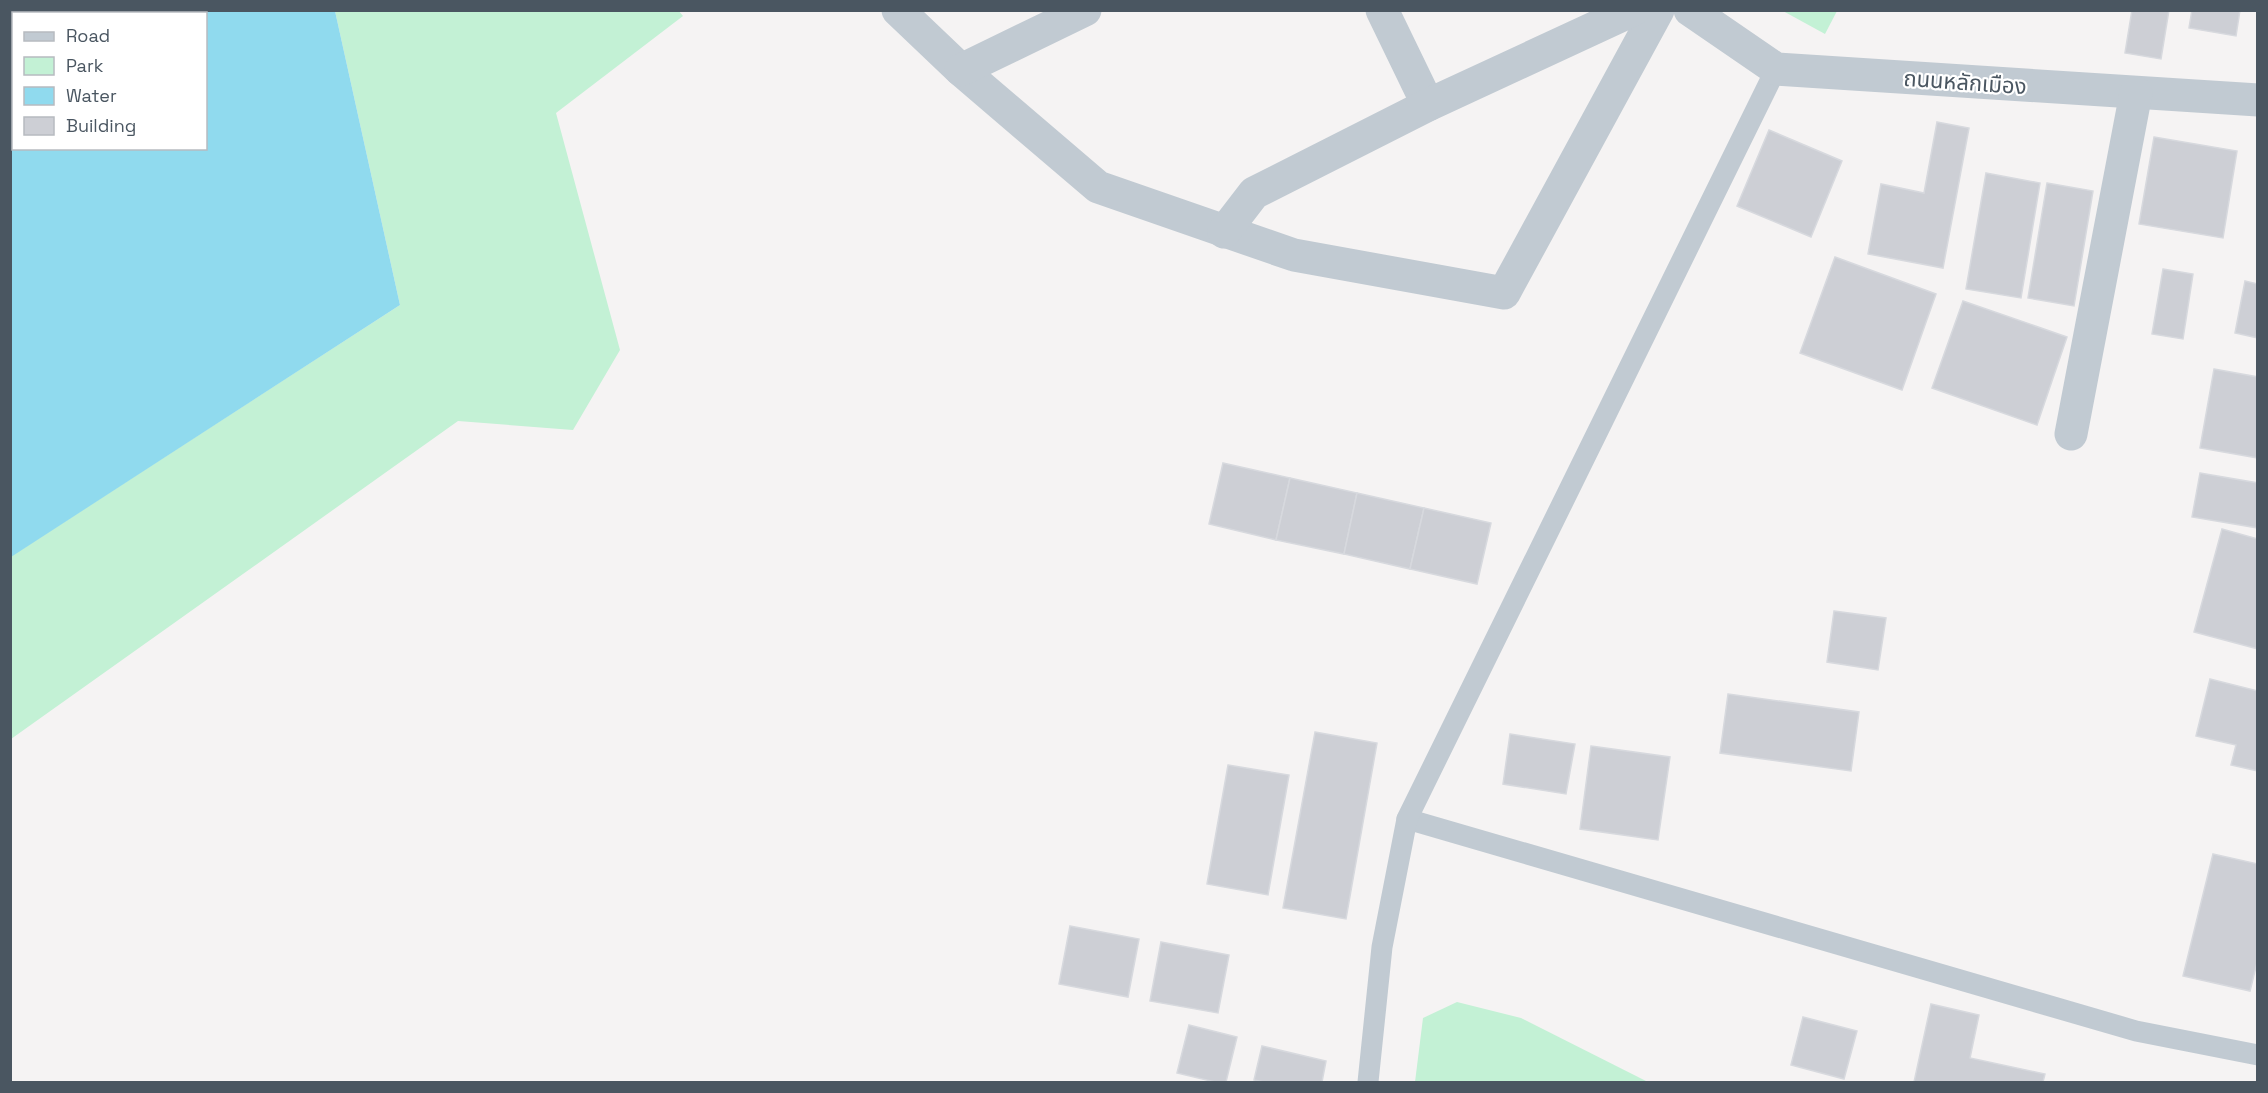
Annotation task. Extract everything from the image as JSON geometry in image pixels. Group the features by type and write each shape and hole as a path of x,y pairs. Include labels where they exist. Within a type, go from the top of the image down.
{"street":[{"path":"898,10 961,70 1098,187 1294,255 1504,293 1658,10"},
{"path":"961,70 1085,10"},
{"path":"1382,10 1428,105"},
{"path":"1224,232 1254,193 1428,105 1634,10"},
{"path":"1690,10 1776,69"},
{"name":"ถนนหลักเมือง","path":"1776,69 2258,100"},
{"path":"2071,434 2136,93"}],"lane":[{"path":"1368,1083 1382,947 1407,819 1776,69"},
{"path":"1407,819 2136,1031 2258,1055"}],"green space":[{"path":"678,10 683,16 556,113 620,350 573,430 458,421 11,739 10,557 400,305 335,11"},
{"path":"1837,10 1825,34 1783,11"},
{"path":"1457,1002 1521,1018 1648,1082 1415,1082 1423,1018"}],"water":[{"path":"11,10 335,11 400,305 11,557"}],"building":[{"path":"2132,10 2169,10 2161,59 2125,53"},
{"path":"2192,10 2240,10 2236,36 2189,28"},
{"path":"1937,122 1969,128 1943,268 1868,254 1881,184 1924,193"},
{"path":"1769,130 1842,161 1811,237 1737,206"},
{"path":"2154,137 2237,151 2223,238 2139,224"},
{"path":"1986,173 2040,183 2021,298 1966,289"},
{"path":"2047,183 2093,191 2074,306 2028,298"},
{"path":"1835,257 1936,294 1902,390 1800,353"},
{"path":"2163,269 2193,274 2183,339 2152,334"},
{"path":"2245,281 2258,284 2258,338 2235,333"},
{"path":"1963,301 2067,337 2037,425 1932,388"},
{"path":"2214,369 2258,377 2258,458 2200,448"},
{"path":"1223,463 1290,478 1276,540 1209,524"},
{"path":"2200,473 2258,483 2258,528 2192,517"},
{"path":"1290,478 1357,493 1344,554 1276,540"},
{"path":"1357,493 1424,508 1410,569 1344,554"},
{"path":"1424,508 1491,523 1477,584 1410,569"},
{"path":"2222,529 2258,539 2258,649 2194,632"},
{"path":"1834,611 1886,618 1878,670 1827,662"},
{"path":"2210,679 2258,691 2258,771 2231,765 2236,745 2196,736"},
{"path":"1728,694 1859,712 1851,771 1720,753"},
{"path":"1315,732 1377,743 1346,919 1283,908"},
{"path":"1510,734 1575,744 1566,794 1503,784"},
{"path":"1591,746 1670,757 1658,840 1580,829"},
{"path":"1228,765 1289,775 1268,895 1207,884"},
{"path":"2213,854 2258,864 2258,959 2250,991 2183,976"},
{"path":"1070,926 1139,939 1128,997 1059,984"},
{"path":"1161,942 1229,955 1218,1013 1150,1001"},
{"path":"1931,1004 1979,1015 1970,1058 2045,1074 2043,1082 1914,1082"},
{"path":"1803,1017 1857,1031 1844,1079 1791,1065"},
{"path":"1189,1025 1237,1037 1226,1082 1215,1082 1177,1073"},
{"path":"1262,1046 1326,1061 1322,1082 1254,1080"}]}
